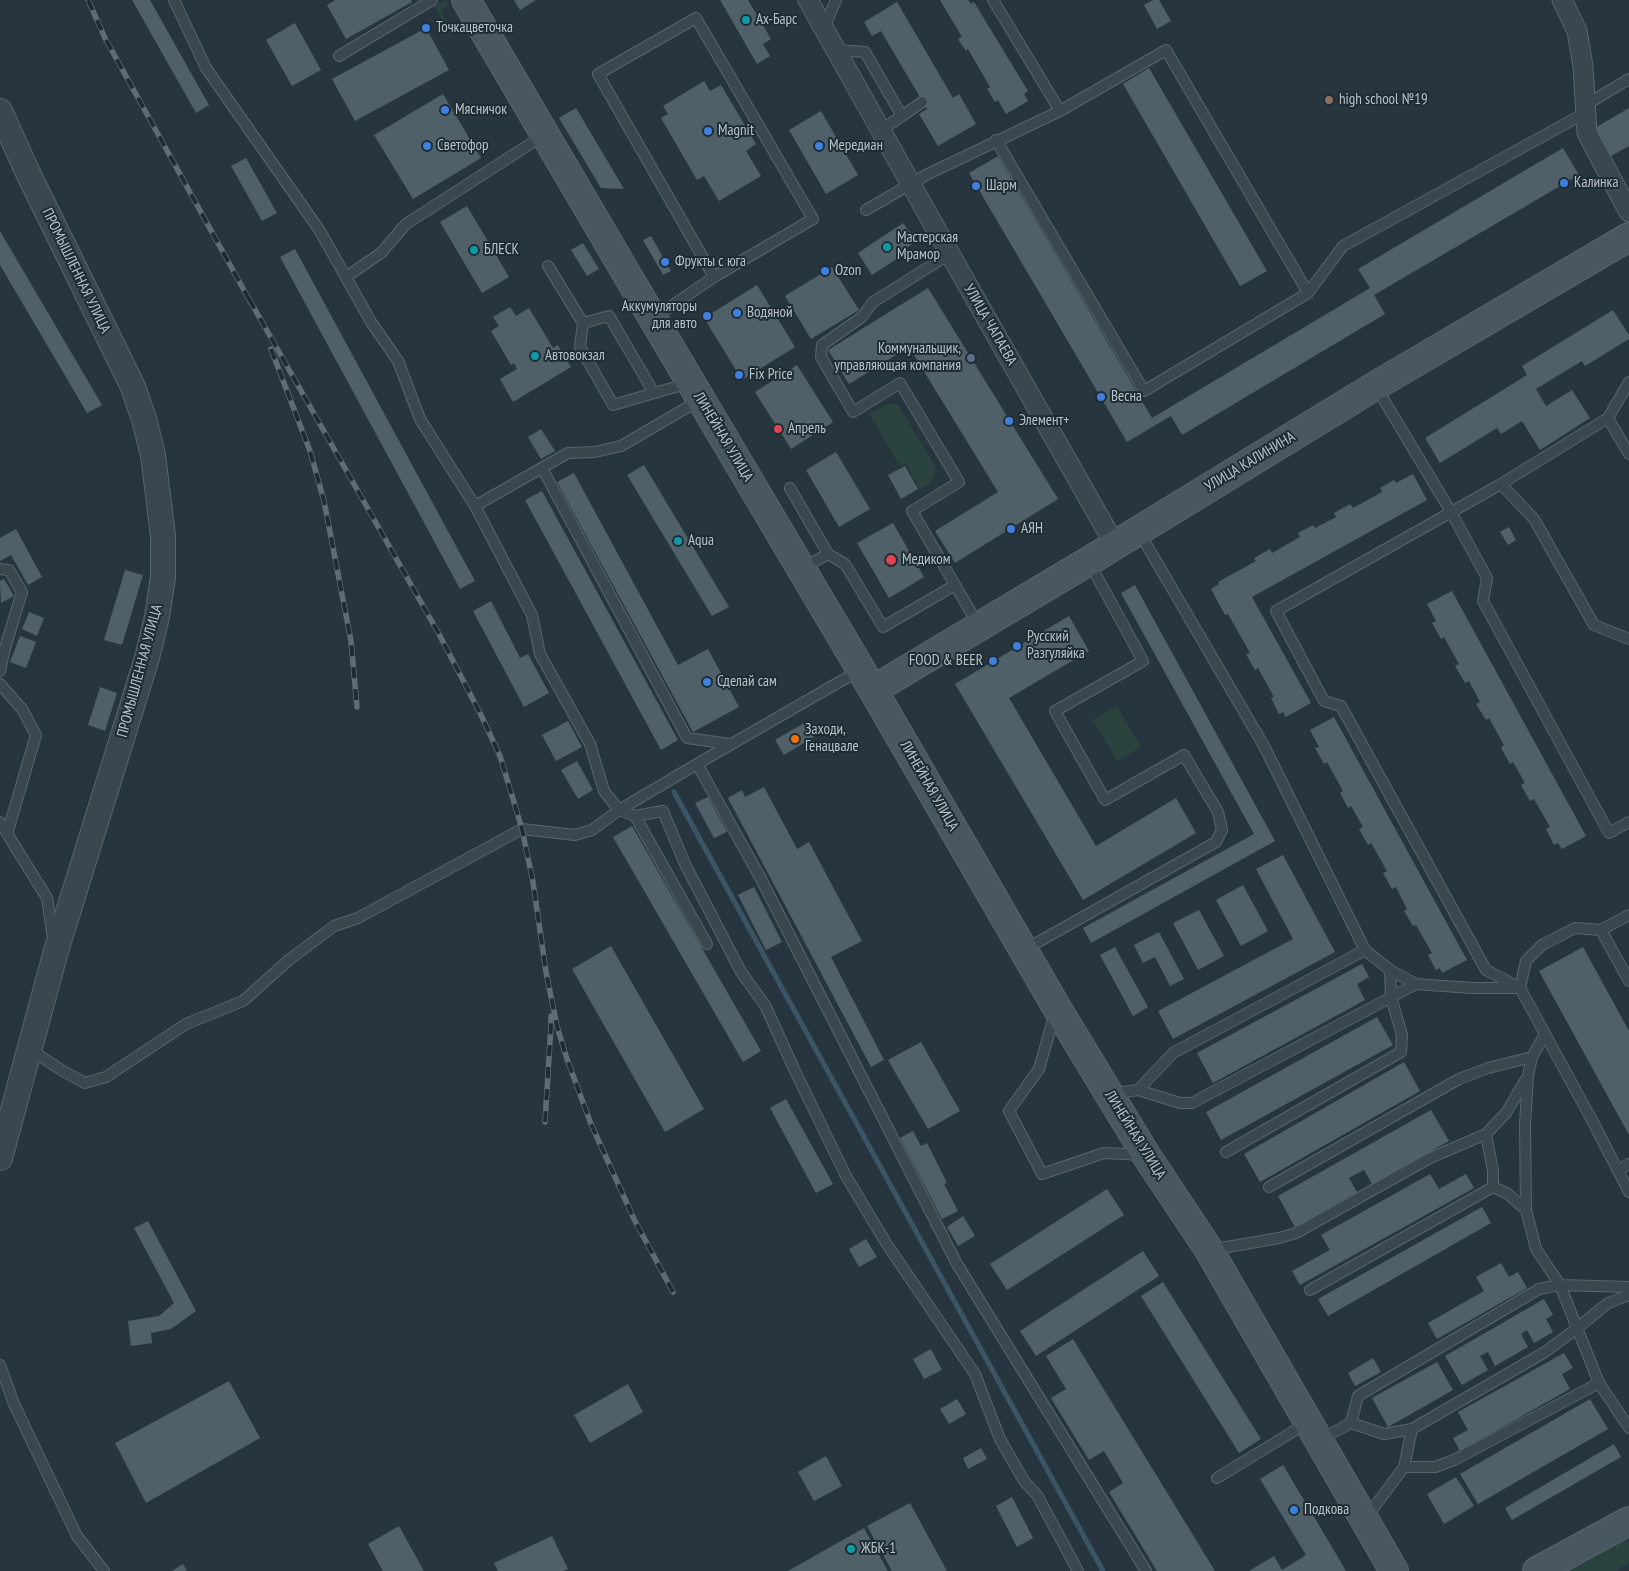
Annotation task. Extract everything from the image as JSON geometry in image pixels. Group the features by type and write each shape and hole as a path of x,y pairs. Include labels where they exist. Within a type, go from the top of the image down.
{"main road":[{"name":"ЛИНЕЙНАЯ УЛИЦА","path":"466,0 695,391 802,569 1057,1008 1146,1155 1209,1250 1394,1571"},
{"name":"УЛИЦА КАЛИНИНА","path":"867,680 979,627 1375,386 1629,237"},
{"path":"1537,1571 1629,1521"}],"street":[{"name":"УЛИЦА ЧАПАЕВА","path":"808,0 1116,545"},
{"path":"1562,0 1576,31 1583,66 1584,109 1587,133 1629,212"},
{"name":"ПРОМЫШЛЕННАЯ УЛИЦА","path":"0,111 28,174 133,387 144,419 153,455 163,536 163,577 157,616 147,658 56,951 0,1158"}],"lane":[{"path":"174,0 206,68 320,232 371,322 398,362 420,419 475,506 532,615 540,654 590,744 604,792 619,810 635,816 663,811 685,864 741,972 765,1005 795,1072 846,1176 886,1243 975,1374 1000,1439 1024,1481 1036,1495 1078,1571"},
{"path":"339,56 432,0"},
{"path":"824,28 836,0"},
{"path":"993,0 1060,111"},
{"path":"653,319 714,277 813,220 696,18 598,74 714,277"},
{"path":"836,50 865,52 902,116"},
{"path":"866,210 911,183 996,140 1060,111 1166,50 1308,293"},
{"path":"996,140 1144,391 1308,293 1343,246 1584,109 1629,80"},
{"path":"881,130 922,102"},
{"path":"346,276 381,253 406,224 545,134"},
{"path":"950,254 873,302 862,317 822,345 821,357 853,412 900,383 959,482 912,511 979,627"},
{"path":"548,266 583,323 580,347 613,405 654,393 695,391"},
{"path":"583,323 609,316 654,393"},
{"path":"1629,382 1608,418 1501,484 1276,611 1324,701 1341,706 1486,970 1520,988 1629,1192"},
{"path":"1375,386 1451,512 1487,578 1483,601 1609,833 1629,822"},
{"path":"475,506 568,453 595,452 621,446 695,391"},
{"path":"1608,418 1629,454"},
{"path":"542,468 687,738 730,744"},
{"path":"1501,484 1534,519 1594,625 1629,639"},
{"path":"790,488 828,554 846,564 883,627 955,585"},
{"path":"1138,531 1264,746 1364,950 1390,970 1416,984 1472,988 1520,988"},
{"path":"802,569 828,554"},
{"path":"1024,950 1216,842 1222,830 1218,812 1184,755 1105,800 1055,710 1143,660 1089,561"},
{"path":"0,569 9,570 22,592 0,671"},
{"path":"29,1049 85,1083 106,1077 186,1024 243,1001 290,959 334,926 358,918 522,830 575,835 592,830 619,810 730,744 867,680"},
{"path":"0,684 22,709 36,735 8,834"},
{"path":"696,764 760,877 957,1264 1146,1571"},
{"path":"635,816 707,944"},
{"path":"0,822 47,898 56,951"},
{"path":"1520,988 1526,960 1542,945 1575,928 1600,930 1629,915"},
{"path":"1600,930 1629,982"},
{"path":"1138,1090 1173,1053 1364,950"},
{"path":"1226,1152 1401,1052 1402,1035 1391,997 1390,970"},
{"path":"1110,1094 1138,1090 1192,1104 1416,984"},
{"path":"1057,1008 1038,1069 1009,1111 1042,1174 1104,1153 1146,1155"},
{"path":"1545,1034 1532,1057 1528,1076 1525,1124 1526,1210 1536,1249 1560,1286 1599,1383 1629,1428"},
{"path":"1269,1187 1459,1079 1488,1068 1532,1057"},
{"path":"1209,1250 1279,1238 1296,1233 1430,1158 1486,1134 1506,1113 1528,1076"},
{"path":"1486,1134 1493,1171 1493,1187"},
{"path":"1618,1170 1629,1164"},
{"path":"1493,1187 1508,1194 1526,1210"},
{"path":"1310,1290 1493,1187"},
{"path":"1351,1423 1358,1396 1539,1288 1560,1286 1629,1287"},
{"path":"1217,1478 1313,1432 1351,1423 1384,1434 1412,1429 1546,1352 1608,1302 1629,1295"},
{"path":"0,1365 14,1404 77,1536 104,1571"},
{"path":"1404,1467 1435,1467 1454,1460 1599,1383"},
{"path":"1365,1520 1404,1467 1412,1429"}],"green space":[{"path":"445,0 449,5 441,10 448,23 445,25 434,6"},
{"path":"890,403 898,405 936,468 930,484 920,489 906,463 900,466 869,414"},
{"path":"1117,706 1141,747 1117,761 1093,720"},
{"path":"1625,1540 1629,1542 1629,1563 1615,1571 1569,1571"}],"building":[{"path":"132,0 150,0 209,105 196,113"},
{"path":"335,0 411,0 412,2 346,39 327,5"},
{"path":"514,0 536,0 520,10"},
{"name":"Ах-Барс","path":"720,0 748,0 771,39 763,44 770,56 757,64"},
{"path":"940,0 968,0 971,4 974,2 1028,91 1024,94 1028,101 1006,114 998,100 995,102 987,89 990,87 968,49 966,51 958,39 962,37"},
{"path":"1153,0 1159,0 1171,21 1157,29 1144,5"},
{"path":"897,2 953,98 959,94 976,124 938,146 919,114 927,109 881,31 872,36 864,22"},
{"path":"295,23 321,70 292,86 266,40"},
{"path":"426,28 449,70 355,121 332,79"},
{"path":"1149,68 1267,271 1240,286 1123,84"},
{"name":"Magnit","path":"704,81 710,91 721,85 756,144 746,151 761,176 719,201 704,176 697,180 661,118 668,114 663,106"},
{"name":"Светофор","path":"443,94 481,158 413,199 374,135"},
{"path":"576,108 624,189 601,188 559,118"},
{"path":"1629,108 1629,146 1611,156 1595,128"},
{"name":"Мередиан","path":"821,111 858,175 826,194 789,130"},
{"path":"1563,148 1579,175 1374,295 1385,314 1182,435 1171,416 1127,442 969,173 998,156 1152,418 1370,288 1358,269"},
{"path":"246,158 277,213 262,221 231,166"},
{"name":"БЛЕСК","path":"467,206 509,277 482,293 440,222"},
{"name":"Мастерская Мрамор","path":"903,223 916,241 898,254 900,257 872,275 858,253"},
{"path":"0,231 102,405 87,413 0,265"},
{"path":"651,236 671,271 663,275 643,240"},
{"path":"583,243 599,269 587,276 571,250"},
{"path":"295,249 475,581 460,589 280,257"},
{"path":"832,267 859,310 811,339 785,296"},
{"path":"757,285 795,347 742,380 704,318"},
{"path":"928,288 1058,499 955,563 935,531 998,492 909,347 849,384 828,350"},
{"name":"Автовокзал","path":"510,307 516,316 529,308 553,348 558,345 571,367 513,402 500,379 517,369 514,363 511,365 491,331 499,326 493,317"},
{"path":"1613,310 1629,335 1629,339 1585,366 1582,361 1536,389 1546,406 1572,390 1590,418 1540,450 1522,421 1501,434 1497,428 1440,463 1425,438 1527,375 1522,366"},
{"path":"797,365 833,422 791,449 755,392"},
{"path":"541,429 555,451 541,459 528,437"},
{"path":"836,452 870,509 839,527 806,470"},
{"name":"Aqua","path":"644,465 729,607 712,616 627,475"},
{"path":"905,466 918,489 901,499 888,475"},
{"path":"574,473 678,665 708,649 739,707 693,732 557,482"},
{"path":"1413,474 1427,500 1252,597 1311,703 1286,717 1283,712 1279,714 1271,698 1274,697 1258,668 1255,670 1246,654 1250,653 1228,614 1225,615 1211,589 1219,584 1218,582 1256,561 1254,558 1270,549 1272,553 1300,537 1298,533 1313,525 1315,528 1336,517 1334,513 1350,504 1353,508 1382,492 1380,488 1394,480 1396,483"},
{"path":"542,491 678,740 661,750 525,500"},
{"name":"Медиком","path":"893,523 924,577 889,598 857,543"},
{"path":"1509,527 1516,540 1508,545 1500,532"},
{"path":"16,529 42,577 28,585 11,555 0,561 0,538"},
{"path":"125,570 143,575 122,645 104,640"},
{"path":"4,579 14,596 1,603 0,581"},
{"path":"1135,585 1275,841 1091,943 1083,928 1254,834 1121,593"},
{"path":"1452,591 1586,836 1562,849 1558,843 1554,845 1546,829 1550,827 1534,799 1530,801 1521,785 1525,783 1513,762 1510,764 1501,748 1504,745 1489,718 1486,720 1476,704 1480,702 1469,681 1465,683 1455,666 1459,664 1444,637 1441,639 1432,623 1436,621 1427,604"},
{"path":"491,601 520,658 528,654 549,693 524,707 473,611"},
{"path":"29,612 44,618 37,636 22,629"},
{"path":"1069,616 1089,651 1009,698 1096,846 1176,798 1196,833 1083,900 955,684"},
{"path":"20,636 36,642 26,668 10,662"},
{"path":"100,687 117,693 105,731 88,725"},
{"path":"1334,717 1467,960 1442,973 1440,968 1436,970 1428,955 1432,953 1416,925 1413,926 1404,911 1407,909 1396,887 1392,889 1383,873 1387,871 1371,843 1368,845 1359,829 1363,827 1351,806 1348,808 1340,793 1343,791 1327,762 1324,764 1315,748 1319,747 1310,730"},
{"path":"568,721 582,747 556,761 542,735"},
{"name":"Заходи, Генацвале","path":"806,722 814,737 784,755 775,740"},
{"path":"577,761 593,790 578,799 561,770"},
{"path":"764,787 797,849 809,842 862,941 831,957 884,1060 871,1067 728,798 742,790 745,797"},
{"path":"708,797 727,832 714,838 695,803"},
{"path":"632,826 761,1051 743,1062 613,837"},
{"path":"1283,855 1335,952 1173,1039 1158,1011 1293,939 1256,869"},
{"path":"1243,885 1268,931 1241,946 1216,900"},
{"path":"754,887 782,942 766,950 738,895"},
{"path":"1199,910 1224,956 1198,970 1173,923"},
{"path":"1159,932 1184,979 1170,986 1155,957 1143,963 1134,945"},
{"path":"611,946 704,1109 665,1132 572,969"},
{"path":"1115,947 1148,1007 1133,1016 1100,955"},
{"path":"1583,947 1629,1031 1629,1135 1539,971"},
{"path":"1362,964 1369,977 1357,984 1365,1000 1213,1083 1197,1053"},
{"path":"1377,1017 1393,1045 1221,1140 1206,1112"},
{"path":"921,1042 960,1111 928,1129 888,1060"},
{"path":"1404,1062 1420,1091 1260,1182 1244,1154"},
{"path":"786,1099 833,1184 816,1193 770,1108"},
{"path":"1431,1110 1449,1141 1372,1184 1364,1170 1349,1178 1357,1192 1295,1227 1278,1196"},
{"path":"913,1131 921,1146 927,1143 947,1183 944,1184 958,1211 942,1219 900,1138"},
{"path":"1430,1174 1439,1189 1466,1174 1474,1188 1300,1285 1292,1271 1330,1250 1321,1235"},
{"path":"1107,1189 1124,1215 1007,1290 990,1264"},
{"path":"1482,1207 1491,1223 1328,1316 1318,1299"},
{"path":"963,1216 975,1236 958,1246 947,1227"},
{"path":"148,1221 196,1311 171,1329 151,1333 152,1343 131,1346 128,1321 159,1316 174,1303 134,1228"},
{"path":"866,1239 877,1257 859,1267 849,1249"},
{"path":"1143,1251 1159,1276 1036,1356 1020,1331"},
{"path":"1501,1263 1509,1277 1518,1272 1527,1288 1437,1339 1428,1323 1484,1291 1476,1277"},
{"path":"1163,1282 1261,1439 1239,1453 1141,1296"},
{"path":"1544,1299 1553,1315 1546,1319 1553,1332 1534,1343 1527,1330 1521,1334 1528,1347 1495,1366 1488,1352 1480,1356 1488,1370 1462,1385 1445,1356"},
{"path":"1073,1339 1215,1571 1157,1571 1109,1492 1123,1483 1104,1451 1089,1460 1051,1398 1066,1389 1046,1356"},
{"path":"931,1349 942,1370 924,1379 913,1359"},
{"path":"1564,1353 1573,1368 1562,1374 1570,1389 1460,1451 1453,1438 1468,1430 1458,1412"},
{"path":"1373,1358 1381,1372 1355,1386 1348,1373"},
{"path":"1437,1362 1453,1390 1388,1427 1372,1398"},
{"path":"229,1381 260,1438 146,1503 115,1443"},
{"path":"628,1384 643,1412 590,1443 574,1415"},
{"path":"957,1399 966,1414 949,1424 940,1409"},
{"path":"1590,1399 1608,1429 1478,1504 1460,1474"},
{"path":"1614,1444 1621,1457 1512,1520 1505,1508"},
{"path":"981,1448 987,1459 968,1469 963,1458"},
{"path":"826,1456 842,1486 814,1501 798,1472"},
{"name":"Подкова","path":"1283,1465 1346,1571 1249,1571 1274,1556 1282,1570 1306,1555 1260,1479"},
{"path":"1456,1477 1474,1506 1444,1524 1427,1494"},
{"path":"1012,1497 1033,1538 1017,1547 996,1506"},
{"path":"910,1503 947,1571 892,1571 867,1526"},
{"path":"399,1526 424,1571 383,1571 368,1544"},
{"name":"ЖБК-1","path":"864,1528 888,1571 788,1571"},
{"path":"552,1536 568,1569 563,1571 498,1571 494,1563"},
{"path":"183,1564 187,1571 172,1571"}],"waterway":[{"path":"674,792 1103,1571"}],"railway":[{"path":"88,0 105,38 251,303"},
{"path":"249,299 439,634 500,756 522,829 533,882 546,972 557,1026 567,1059 591,1124 634,1219 673,1292"},
{"path":"271,349 310,451 324,501 351,641 357,707"},
{"path":"545,1122 551,1016"}],"place":[{"name":"Ах-Барс","path":"746,20"},
{"name":"Точкацветочка","path":"426,28"},
{"name":"high school №19","path":"1329,100"},
{"name":"Мясничок","path":"445,110"},
{"name":"Magnit","path":"708,131"},
{"name":"Светофор","path":"427,146"},
{"name":"Мередиан","path":"819,146"},
{"name":"Калинка","path":"1564,183"},
{"name":"Шарм","path":"976,186"},
{"name":"Мастерская Мрамор","path":"887,247"},
{"name":"БЛЕСК","path":"474,250"},
{"name":"Фрукты с юга","path":"665,262"},
{"name":"Ozon","path":"825,271"},
{"name":"Водяной","path":"737,313"},
{"name":"Аккумуляторы для авто","path":"707,316"},
{"name":"Автовокзал","path":"535,356"},
{"name":"Коммунальщик, управляющая компания","path":"971,358"},
{"name":"Fix Price","path":"739,375"},
{"name":"Весна","path":"1101,397"},
{"name":"Элемент+","path":"1009,421"},
{"name":"Апрель","path":"778,429"},
{"name":"АЯН","path":"1011,529"},
{"name":"Aqua","path":"678,541"},
{"name":"Медиком","path":"891,560"},
{"name":"Русский Разгуляйка","path":"1017,646"},
{"name":"FOOD & BEER","path":"993,661"},
{"name":"Сделай сам","path":"707,682"},
{"name":"Заходи, Генацвале","path":"795,739"},
{"name":"Подкова","path":"1294,1510"},
{"name":"ЖБК-1","path":"851,1549"}]}
